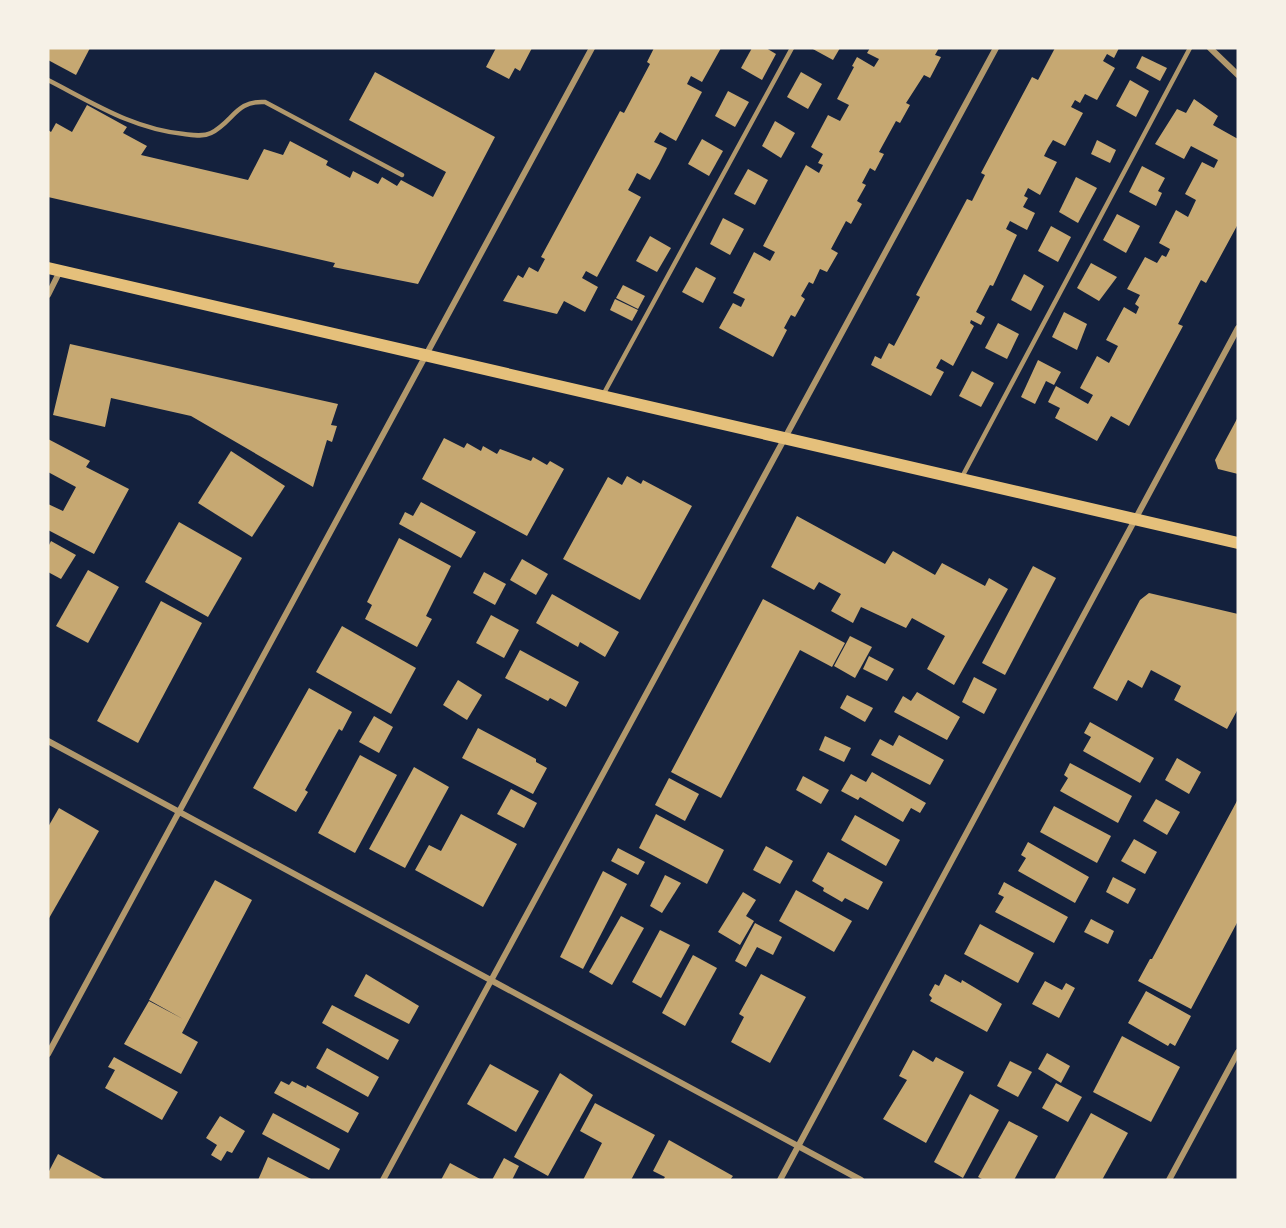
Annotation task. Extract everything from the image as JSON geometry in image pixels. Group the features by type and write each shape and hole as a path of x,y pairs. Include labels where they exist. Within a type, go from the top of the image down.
{"main road":[{"path":"54,269 785,436 1238,543"}],"street":[{"path":"48,1054 592,48"},
{"path":"383,1180 996,48"},
{"path":"1210,48 1238,75"},
{"path":"48,295 54,269"},
{"path":"780,1180 1238,328"},
{"path":"48,741 861,1180"},
{"path":"1169,1180 1238,1052"}],"lane":[{"path":"603,395 792,48"},
{"path":"962,477 1190,48"},
{"path":"48,80 134,124 200,136 211,134 252,101 265,102 402,175"}],"building":[{"path":"48,48 90,48 76,75 48,60"},
{"path":"496,48 532,48 520,71 515,68 509,79 486,67"},
{"path":"654,48 721,48 702,82 691,76 687,84 702,92 676,141 660,132 654,142 667,148 650,180 637,173 628,190 641,197 597,277 586,271 582,278 598,287 585,312 564,301 557,314 503,301 518,275 523,278 529,267 538,272 545,259 541,257 620,111 624,113 650,64 647,62"},
{"path":"752,48 766,48 776,54 762,80 741,68"},
{"path":"811,48 840,48 833,60"},
{"path":"870,48 939,48 935,55 941,57 930,78 924,75 906,103 910,105 900,123 896,121 879,152 884,154 875,171 870,168 862,183 866,185 857,201 862,204 851,224 846,221 831,249 838,253 827,272 820,269 813,284 809,282 801,296 805,299 795,317 791,315 784,328 787,330 773,357 719,328 733,303 741,307 745,299 733,293 754,252 770,261 775,252 763,246 806,165 819,173 823,165 818,163 823,154 811,147 828,115 840,121 849,105 837,99 857,57 874,67 879,59 867,53"},
{"path":"1055,48 1119,48 1114,58 1107,54 1103,61 1115,68 1097,100 1085,94 1080,103 1075,100 1071,107 1083,113 1065,146 1053,140 1048,148 1044,156 1057,162 1040,195 1028,188 1024,196 1028,198 1023,207 1035,213 1027,230 1010,221 1006,229 1017,235 993,286 990,285 976,312 985,317 981,325 971,320 970,323 974,326 953,366 941,359 936,368 944,372 931,396 871,365 875,356 881,359 889,343 894,346 920,297 916,295 967,199 972,201 985,175 981,173 1032,77 1038,80"},
{"path":"1142,56 1167,68 1160,81 1136,68"},
{"path":"375,72 495,137 418,284 333,267 335,263 48,197 48,130 51,132 56,123 72,132 87,105 127,127 123,133 147,146 141,155 248,180 264,149 283,155 290,141 328,161 326,165 350,178 353,171 378,184 382,177 397,186 401,180 433,197 446,172 349,120"},
{"path":"801,72 822,84 808,109 787,97"},
{"path":"1130,80 1149,91 1136,117 1116,106"},
{"path":"728,91 749,102 735,127 715,116"},
{"path":"1194,99 1218,116 1213,125 1238,139 1238,224 1206,283 1201,280 1178,324 1183,326 1129,426 1111,416 1097,441 1055,418 1060,408 1048,402 1056,386 1088,404 1093,395 1080,388 1097,356 1109,363 1118,346 1106,340 1124,307 1136,314 1139,307 1135,304 1140,295 1127,289 1145,257 1157,263 1162,255 1166,257 1170,249 1159,243 1176,210 1188,217 1196,200 1185,194 1202,162 1214,168 1218,160 1191,146 1184,159 1155,144 1177,109 1186,113"},
{"path":"775,121 795,133 781,158 762,146"},
{"path":"702,139 723,151 709,176 688,164"},
{"path":"1097,140 1116,150 1110,163 1091,154"},
{"path":"1142,166 1165,178 1158,191 1162,193 1156,206 1129,192"},
{"path":"748,169 768,180 755,205 734,194"},
{"path":"1076,177 1097,188 1078,223 1059,212"},
{"path":"1117,214 1140,226 1126,253 1103,240"},
{"path":"723,218 744,229 730,255 710,244"},
{"path":"1051,226 1071,237 1058,262 1038,251"},
{"path":"650,236 671,248 657,272 636,261"},
{"path":"1091,263 1117,277 1099,301 1077,288"},
{"path":"696,267 716,278 703,303 682,292"},
{"path":"1024,274 1044,286 1031,311 1011,300"},
{"path":"623,285 645,296 638,309 616,298"},
{"path":"615,299 638,310 632,321 610,310"},
{"path":"1064,312 1087,324 1077,350 1052,337"},
{"path":"998,323 1019,334 1007,359 985,348"},
{"path":"70,344 338,404 331,425 337,426 332,442 327,440 313,487 191,416 111,398 105,427 53,415"},
{"path":"1038,360 1061,372 1054,385 1046,381 1035,404 1021,397"},
{"path":"972,371 994,383 981,407 959,396"},
{"path":"1238,417 1238,474 1218,469 1215,460"},
{"path":"444,438 464,448 467,443 481,451 483,446 497,454 500,449 531,461 533,457 547,465 550,461 564,469 527,536 422,479"},
{"path":"48,439 90,461 86,467 129,489 94,554 48,530 48,504 63,511 76,487 48,472"},
{"path":"231,451 285,486 252,537 198,503"},
{"path":"627,476 641,484 643,480 692,506 640,600 563,559 608,477 622,485"},
{"path":"421,502 476,532 461,558 399,524 405,512 413,516"},
{"path":"797,516 885,564 893,551 935,575 942,563 985,586 989,578 1008,589 954,685 927,669 945,636 912,618 906,628 861,607 853,623 831,611 841,594 819,582 814,590 771,567"},
{"path":"179,522 242,558 208,617 145,582"},
{"path":"399,538 451,566 426,616 432,619 417,647 365,619 372,605 367,602"},
{"path":"51,541 76,555 61,579 48,572 48,547"},
{"path":"522,559 548,574 536,595 510,580"},
{"path":"1033,566 1056,578 1005,675 982,663"},
{"path":"88,570 119,587 88,643 56,626"},
{"path":"484,572 506,584 495,605 473,593"},
{"path":"1149,593 1238,614 1238,709 1227,729 1174,700 1181,686 1151,670 1142,688 1128,680 1117,701 1093,688 1140,600"},
{"path":"552,594 619,632 605,657 580,642 578,647 536,623"},
{"path":"763,599 845,643 832,667 800,650 721,798 671,772"},
{"path":"161,601 202,623 138,743 97,721"},
{"path":"491,615 519,630 504,658 476,643"},
{"path":"342,626 416,668 391,714 316,672"},
{"path":"850,636 872,647 855,678 834,666"},
{"path":"520,650 579,682 566,707 550,698 548,701 505,678"},
{"path":"869,656 894,669 887,681 863,669"},
{"path":"974,677 997,689 984,714 962,702"},
{"path":"458,680 482,695 467,720 443,705"},
{"path":"309,688 352,712 342,731 339,729 305,790 308,792 296,812 253,788"},
{"path":"917,692 960,717 947,740 894,712 903,696 911,701"},
{"path":"847,695 873,708 865,722 840,708"},
{"path":"374,716 393,727 379,753 359,742"},
{"path":"1090,722 1154,758 1140,783 1083,751 1091,737 1084,733"},
{"path":"478,728 536,759 536,762 547,768 533,794 462,758"},
{"path":"899,735 944,760 930,785 871,755 880,739 893,746"},
{"path":"825,736 851,748 844,762 819,750"},
{"path":"360,755 397,775 355,853 318,833"},
{"path":"1177,758 1201,772 1189,794 1165,780"},
{"path":"1070,763 1132,796 1118,823 1060,791 1068,778 1064,775"},
{"path":"414,767 449,787 405,868 369,849"},
{"path":"872,772 926,803 920,813 911,808 903,822 860,797 858,800 841,791 851,774 866,782"},
{"path":"803,776 829,790 821,804 796,790"},
{"path":"669,778 699,794 685,821 655,805"},
{"path":"511,789 537,803 524,828 497,814"},
{"path":"1156,799 1180,812 1167,835 1143,821"},
{"path":"1238,799 1238,921 1191,1009 1138,981"},
{"path":"1054,806 1111,836 1097,863 1040,832"},
{"path":"59,808 99,831 48,920 48,827"},
{"path":"461,814 517,844 483,907 415,870 429,845 441,851"},
{"path":"656,814 724,850 707,884 639,848"},
{"path":"855,815 900,840 886,866 841,840"},
{"path":"1134,839 1157,852 1145,874 1121,861"},
{"path":"1028,842 1089,877 1075,903 1018,871 1026,858 1021,855"},
{"path":"766,846 793,861 780,884 753,870"},
{"path":"618,848 645,862 638,875 611,861"},
{"path":"828,852 883,882 868,910 845,898 842,902 823,891 824,888 812,881"},
{"path":"603,871 627,884 583,969 560,957"},
{"path":"665,875 681,883 662,913 650,906"},
{"path":"1113,877 1136,889 1128,904 1106,892"},
{"path":"215,880 252,900 182,1033 198,1042 181,1074 124,1044 149,1001 183,1019 149,1000"},
{"path":"1004,882 1068,917 1054,943 995,912 1004,897 998,894"},
{"path":"796,890 852,921 834,952 779,921"},
{"path":"743,892 756,900 746,916 754,921 740,945 718,932"},
{"path":"621,916 644,928 612,985 589,972"},
{"path":"1091,919 1114,931 1108,944 1084,932"},
{"path":"755,923 782,937 773,955 757,947 746,967 735,961"},
{"path":"980,924 1034,953 1018,983 964,954"},
{"path":"660,930 690,945 661,998 632,982"},
{"path":"693,955 717,968 685,1026 662,1013"},
{"path":"366,974 419,1006 409,1024 354,996"},
{"path":"761,974 806,997 770,1063 731,1042 744,1017 739,1014"},
{"path":"945,974 961,983 962,980 1002,1004 987,1032 930,1001 932,998 929,995 935,984 939,986"},
{"path":"1045,981 1062,990 1066,983 1075,988 1059,1018 1032,1004"},
{"path":"1146,991 1191,1016 1175,1046 1170,1043 1168,1046 1128,1023"},
{"path":"332,1005 399,1040 388,1060 322,1023"},
{"path":"1122,1036 1180,1067 1151,1122 1093,1092"},
{"path":"327,1048 379,1077 368,1097 316,1068"},
{"path":"913,1050 933,1062 936,1057 964,1072 926,1143 883,1119 907,1080 899,1076"},
{"path":"1047,1053 1070,1066 1061,1083 1038,1069"},
{"path":"114,1057 178,1092 162,1120 105,1088 115,1070 108,1067"},
{"path":"1010,1061 1032,1072 1018,1097 997,1086"},
{"path":"490,1064 539,1091 516,1132 467,1104"},
{"path":"560,1073 593,1095 548,1176 514,1157"},
{"path":"281,1081 289,1085 292,1081 306,1088 307,1085 359,1113 348,1133 274,1093"},
{"path":"1056,1083 1082,1097 1068,1122 1042,1108"},
{"path":"970,1094 999,1110 963,1178 934,1162"},
{"path":"595,1103 655,1135 631,1180 583,1180 602,1143 580,1131"},
{"path":"273,1113 340,1149 329,1170 262,1134"},
{"path":"1091,1113 1128,1133 1102,1180 1054,1180"},
{"path":"220,1116 245,1131 232,1153 227,1151 221,1161 211,1155 217,1145 206,1138"},
{"path":"1009,1121 1038,1136 1014,1180 984,1180 978,1177"},
{"path":"669,1140 733,1176 730,1180 663,1180 665,1177 653,1171"},
{"path":"58,1154 106,1180 48,1180 48,1173"},
{"path":"268,1157 313,1180 258,1180"},
{"path":"504,1158 519,1166 512,1180 492,1180"},
{"path":"450,1163 482,1180 441,1180"}]}
